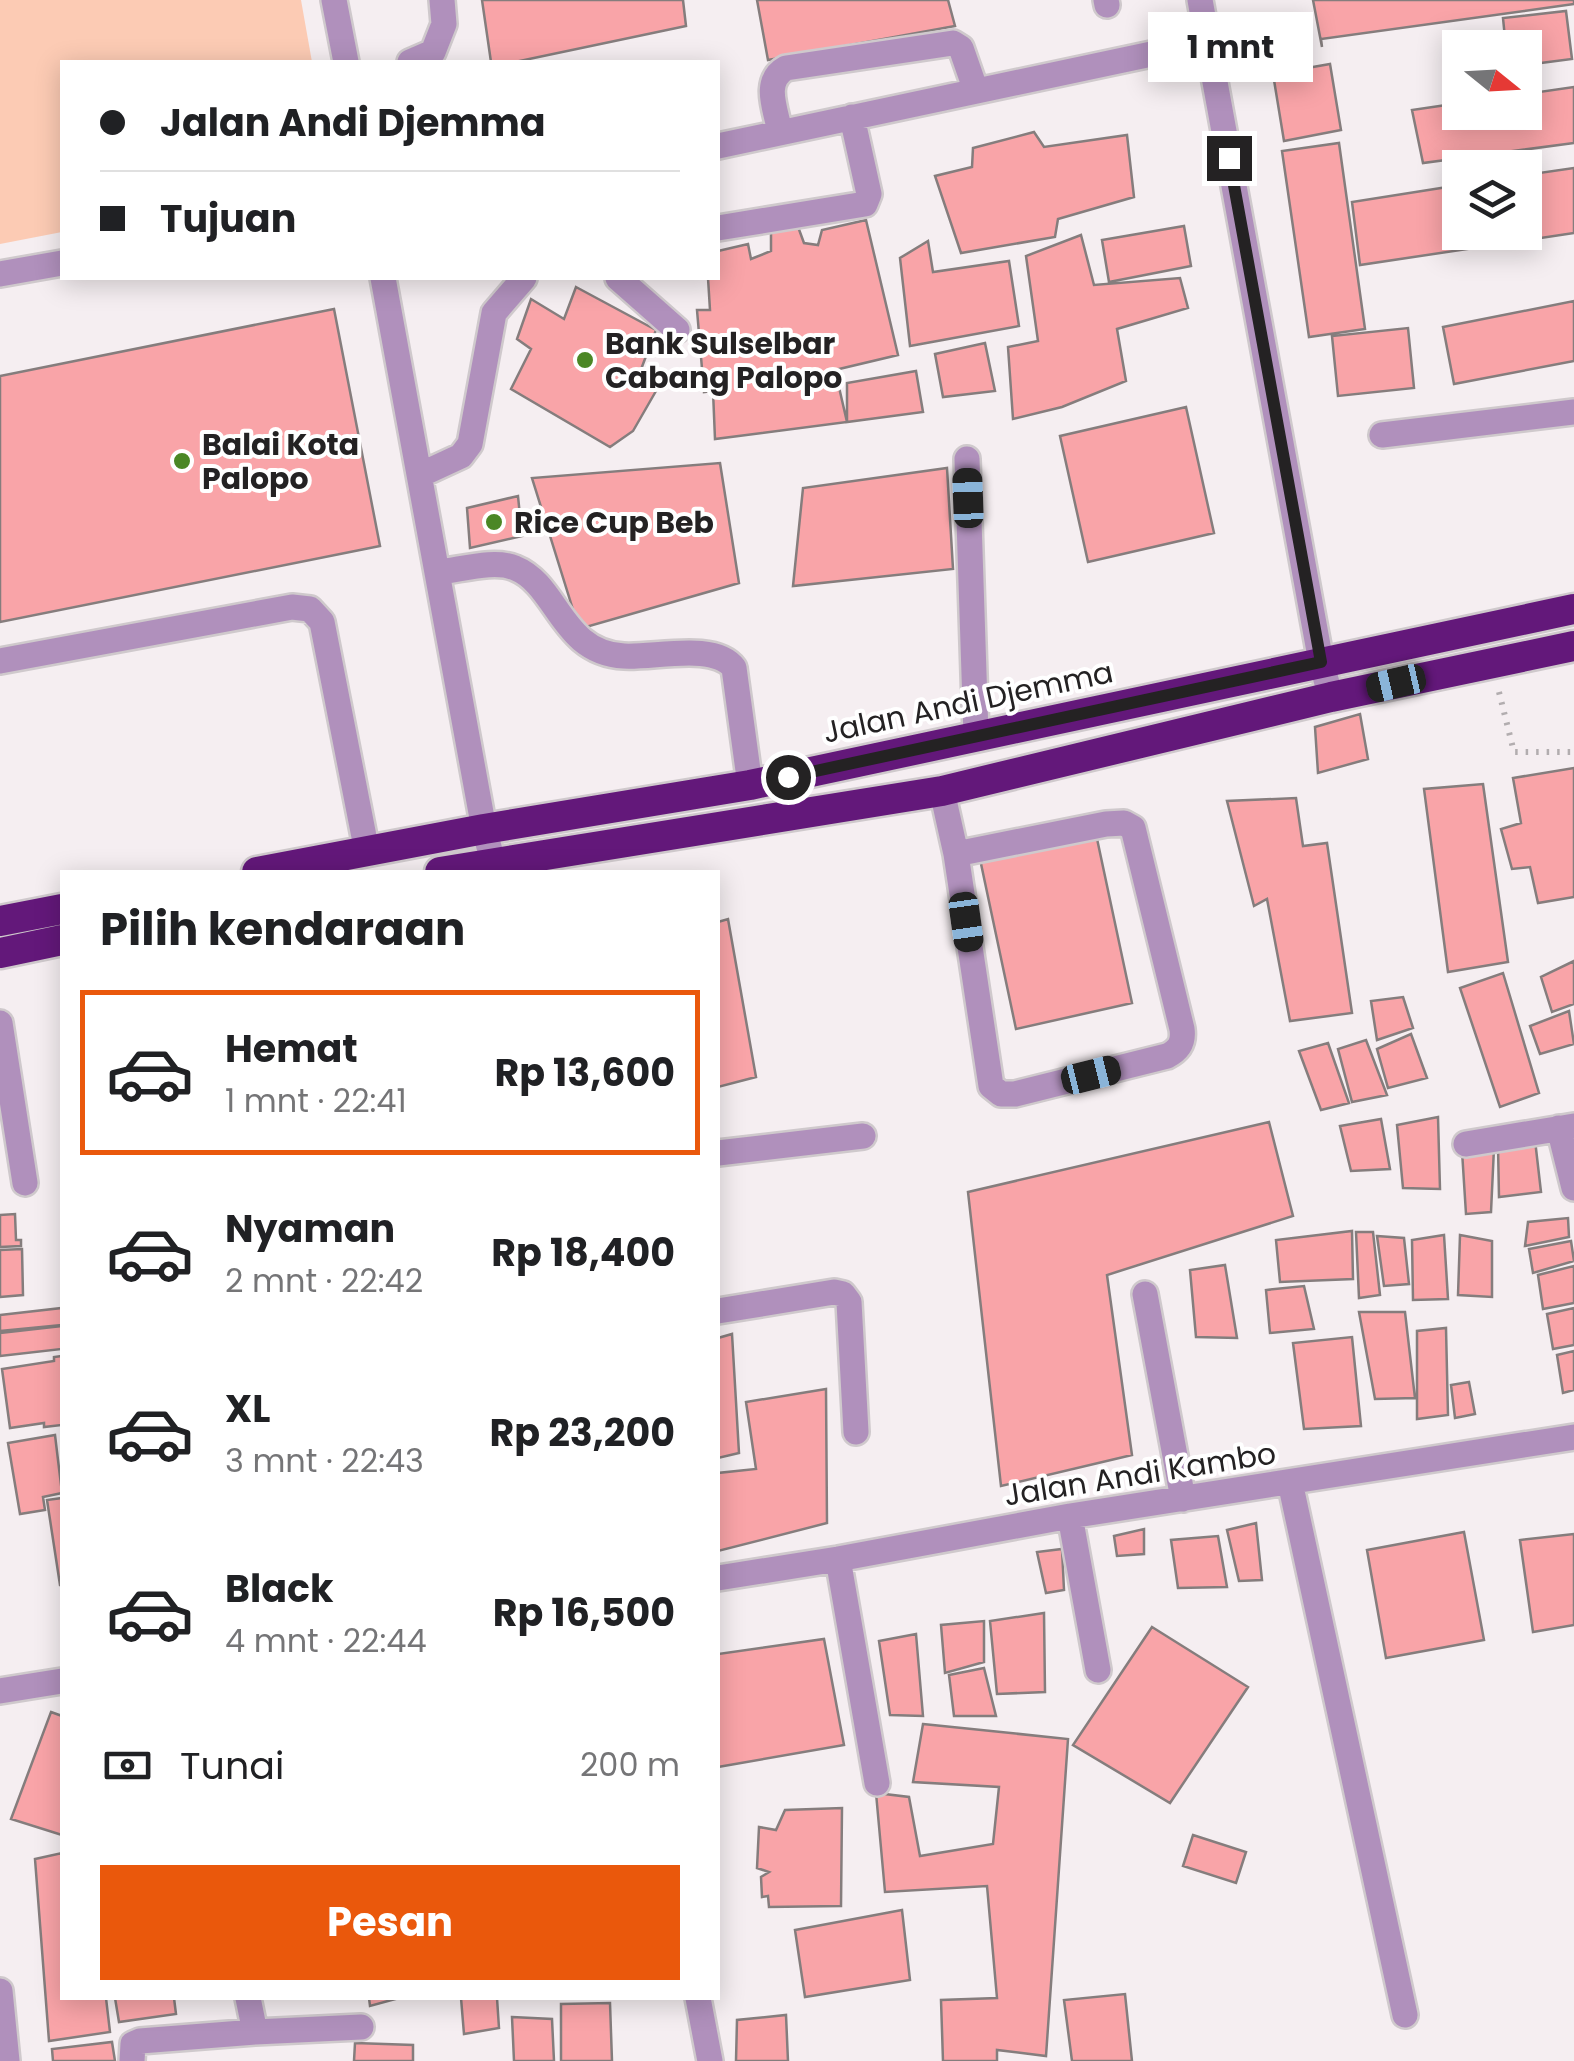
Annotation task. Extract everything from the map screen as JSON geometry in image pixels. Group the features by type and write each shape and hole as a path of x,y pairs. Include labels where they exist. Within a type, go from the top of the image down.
{"highway":[{"name":"Jalan Andi Djemma","path":"268,870 750,785 1574,609"},
{"path":"468,870 942,791 1331,697 1574,646"},
{"path":"0,921 60,909"},
{"path":"0,953 60,940"}],"street":[{"path":"334,0 346,60"},
{"path":"421,60 433,52 440,38 444,24 442,0"},
{"path":"1200,0 1321,662 1331,697"},
{"path":"720,146 1208,42"},
{"path":"780,132 771,85 774,76 786,68 953,43 961,48 976,91"},
{"path":"720,228 865,204 868,194 852,117"},
{"path":"0,274 60,262"},
{"path":"383,280 484,830 495,868"},
{"path":"420,475 461,456 470,444 494,313 522,280"},
{"path":"620,280 676,330"},
{"path":"1382,435 1574,412"},
{"path":"967,460 976,735"},
{"path":"438,572 498,565 516,568 533,581 584,644 604,652 621,656 709,654 729,661 734,668 750,785"},
{"path":"0,660 292,607 310,609 322,622 367,852"},
{"path":"942,791 956,854 984,1058 988,1078 996,1090 1015,1094 1167,1056 1177,1050 1182,1028 1133,828 1128,824 1106,824 956,854"},
{"path":"0,1024 25,1183"},
{"path":"1466,1144 1567,1127 1574,1188"},
{"path":"720,1153 863,1136"},
{"path":"720,1312 834,1292 844,1295 849,1302 856,1432"},
{"path":"1145,1294 1184,1499"},
{"name":"Jalan Andi Kambo","path":"720,1578 838,1560 1070,1516 1574,1437"},
{"path":"1290,1482 1404,2015"},
{"path":"1070,1516 1098,1670"},
{"path":"838,1560 877,1783"},
{"path":"0,1691 60,1681"},
{"path":"0,1991 8,2061"},
{"path":"248,2000 256,2032"},
{"path":"698,2000 710,2061"},
{"path":"132,2061 133,2044 140,2041 361,2028"}],"path":[{"path":"1492,661 1512,750 1521,754 1574,752"}],"shaded area":[{"path":"0,0 301,0 312,60 60,60 60,232 0,244"}],"building":[{"path":"482,0 683,0 686,26 524,60 491,60"},
{"path":"757,0 948,0 955,26 768,60"},
{"path":"1313,0 1574,0 1574,4 1321,39 1322,47"},
{"path":"1566,11 1572,59 1542,63 1542,30 1504,30 1503,18"},
{"path":"1330,64 1341,130 1284,141 1273,74"},
{"path":"1574,87 1574,143 1521,150 1442,150 1442,160 1423,163 1412,110 1442,106 1442,130 1542,130 1542,92"},
{"path":"1034,132 1044,147 1127,135 1134,197 1058,219 1055,237 961,253 935,176 972,167 973,148"},
{"path":"1339,143 1365,329 1309,337 1282,151"},
{"path":"1574,168 1574,233 1542,238 1542,173"},
{"path":"1442,188 1442,250 1460,250 1360,265 1352,202"},
{"path":"866,220 898,355 835,370 847,422 715,439 713,391 704,392 697,310 710,310 708,280 720,280 720,251 748,244 751,259 771,251 771,229 797,224 804,243 818,245 822,230"},
{"path":"1184,226 1191,266 1109,282 1102,240"},
{"path":"1081,235 1094,285 1180,278 1188,308 1117,329 1126,381 1062,407 1013,419 1008,347 1038,341 1026,256"},
{"path":"928,241 933,272 1009,261 1019,326 910,346 900,258"},
{"name":"Bank Sulselbar Cabang Palopo","path":"576,287 656,330 640,372 660,384 633,431 610,447 511,389 531,349 517,339 531,299 564,319"},
{"path":"1574,301 1574,361 1454,384 1443,327"},
{"name":"Balai Kota Palopo","path":"334,309 380,546 0,622 0,376"},
{"path":"1408,328 1414,388 1338,396 1332,336"},
{"path":"985,343 995,391 943,397 935,354"},
{"path":"916,371 923,412 847,422 847,383"},
{"path":"1186,407 1214,533 1088,562 1060,436"},
{"path":"720,463 739,583 579,629 532,478"},
{"path":"947,468 953,569 793,586 803,488"},
{"name":"Rice Cup Beb","path":"518,496 522,536 470,548 467,508"},
{"path":"1360,714 1368,759 1318,773 1315,727"},
{"path":"1574,768 1574,897 1538,903 1530,867 1512,869 1501,829 1521,823 1513,778"},
{"path":"1483,784 1508,962 1448,972 1424,789"},
{"path":"1296,798 1303,846 1327,843 1352,1013 1290,1021 1267,899 1254,906 1227,801"},
{"path":"1096,834 1132,1003 1016,1029 980,859"},
{"path":"728,919 756,1077 720,1086 720,921"},
{"path":"1574,961 1574,1004 1552,1012 1541,977"},
{"path":"1503,973 1539,1093 1500,1107 1460,988"},
{"path":"1403,997 1413,1028 1377,1040 1371,1001"},
{"path":"1569,1011 1574,1044 1540,1054 1530,1026"},
{"path":"1411,1034 1427,1078 1388,1088 1377,1049"},
{"path":"1366,1040 1387,1095 1352,1102 1338,1049"},
{"path":"1328,1043 1349,1103 1321,1110 1299,1051"},
{"path":"1438,1117 1440,1189 1403,1188 1397,1125"},
{"path":"1381,1119 1390,1169 1351,1171 1340,1126"},
{"path":"1269,1122 1293,1216 1107,1275 1132,1455 1001,1486 968,1192"},
{"path":"1535,1140 1541,1192 1499,1197 1498,1146"},
{"path":"1494,1148 1491,1212 1466,1214 1462,1151"},
{"path":"15,1214 16,1240 21,1240 21,1246 0,1247 0,1215"},
{"path":"1568,1218 1569,1237 1525,1246 1528,1222"},
{"path":"1352,1231 1353,1279 1280,1282 1276,1240"},
{"path":"1356,1232 1373,1232 1380,1295 1359,1298"},
{"path":"1444,1235 1448,1299 1413,1300 1412,1240"},
{"path":"1460,1235 1492,1241 1492,1297 1458,1295"},
{"path":"1377,1236 1404,1238 1409,1284 1384,1286"},
{"path":"1571,1241 1574,1261 1533,1273 1529,1249"},
{"path":"22,1249 23,1295 0,1297 0,1250"},
{"path":"1225,1265 1237,1338 1196,1337 1190,1270"},
{"path":"1574,1266 1574,1303 1543,1309 1538,1275"},
{"path":"1304,1286 1314,1329 1270,1333 1266,1290"},
{"path":"60,1308 60,1325 0,1331 0,1315"},
{"path":"1574,1308 1574,1345 1553,1349 1547,1314"},
{"path":"1359,1312 1405,1312 1415,1398 1375,1399"},
{"path":"60,1326 60,1349 0,1356 0,1333"},
{"path":"1446,1328 1448,1415 1417,1419 1417,1331"},
{"path":"732,1334 739,1453 720,1458 720,1337"},
{"path":"1352,1337 1361,1426 1304,1429 1293,1343"},
{"path":"1574,1351 1574,1390 1563,1393 1557,1355"},
{"path":"60,1356 60,1425 44,1427 44,1423 10,1428 2,1369 54,1361 54,1357"},
{"path":"1469,1382 1475,1414 1455,1418 1451,1385"},
{"path":"826,1389 827,1523 720,1550 720,1473 756,1469 746,1402"},
{"path":"55,1435 60,1493 43,1497 45,1510 20,1514 8,1443"},
{"path":"60,1498 60,1585 47,1500"},
{"path":"1256,1523 1262,1580 1239,1581 1227,1530"},
{"path":"1144,1529 1144,1554 1117,1556 1114,1536"},
{"path":"1464,1532 1484,1640 1386,1658 1367,1550"},
{"path":"1574,1534 1574,1625 1533,1632 1520,1540"},
{"path":"1218,1536 1227,1587 1178,1588 1171,1540"},
{"path":"1062,1549 1064,1590 1046,1593 1037,1552"},
{"path":"1044,1613 1045,1692 997,1694 990,1621"},
{"path":"984,1621 984,1662 945,1673 941,1625"},
{"path":"1152,1627 1248,1687 1170,1803 1073,1745"},
{"path":"916,1634 923,1716 890,1715 879,1641"},
{"path":"824,1639 844,1745 720,1767 720,1654"},
{"path":"984,1668 996,1716 954,1716 949,1675"},
{"path":"51,1712 60,1715 60,1834 11,1819"},
{"path":"923,1724 1068,1739 1046,2056 997,2050 997,2061 943,2061 941,2000 997,1998 987,1886 885,1892 876,1793 909,1797 920,1856 993,1844 999,1787 913,1782"},
{"path":"842,1808 841,1906 769,1907 768,1896 762,1897 761,1877 769,1872 757,1868 759,1827 776,1830 785,1810"},
{"path":"1193,1835 1246,1852 1236,1883 1183,1866"},
{"path":"60,1853 60,2000 106,2000 110,2032 49,2041 35,1859"},
{"path":"902,1910 910,1980 805,1997 795,1930"},
{"path":"1125,1994 1132,2061 1072,2061 1064,2000"},
{"path":"115,2000 174,2000 176,2014 119,2022"},
{"path":"369,2000 392,2000 370,2006"},
{"path":"461,2000 497,2000 499,2028 464,2034"},
{"path":"610,2003 612,2061 561,2061 561,2004"},
{"path":"786,2015 788,2061 736,2061 737,2020"},
{"path":"512,2017 552,2019 554,2061 514,2061"},
{"path":"112,2042 115,2061 53,2061 52,2049"},
{"path":"355,2043 413,2045 413,2061 354,2061"}],"place":[{"name":"Bank Sulselbar Cabang Palopo","path":"585,360"},
{"name":"Balai Kota Palopo","path":"182,461"},
{"name":"Rice Cup Beb","path":"494,522"}],"route":[{"path":"788,777 1321,662 1229,158"}]}
